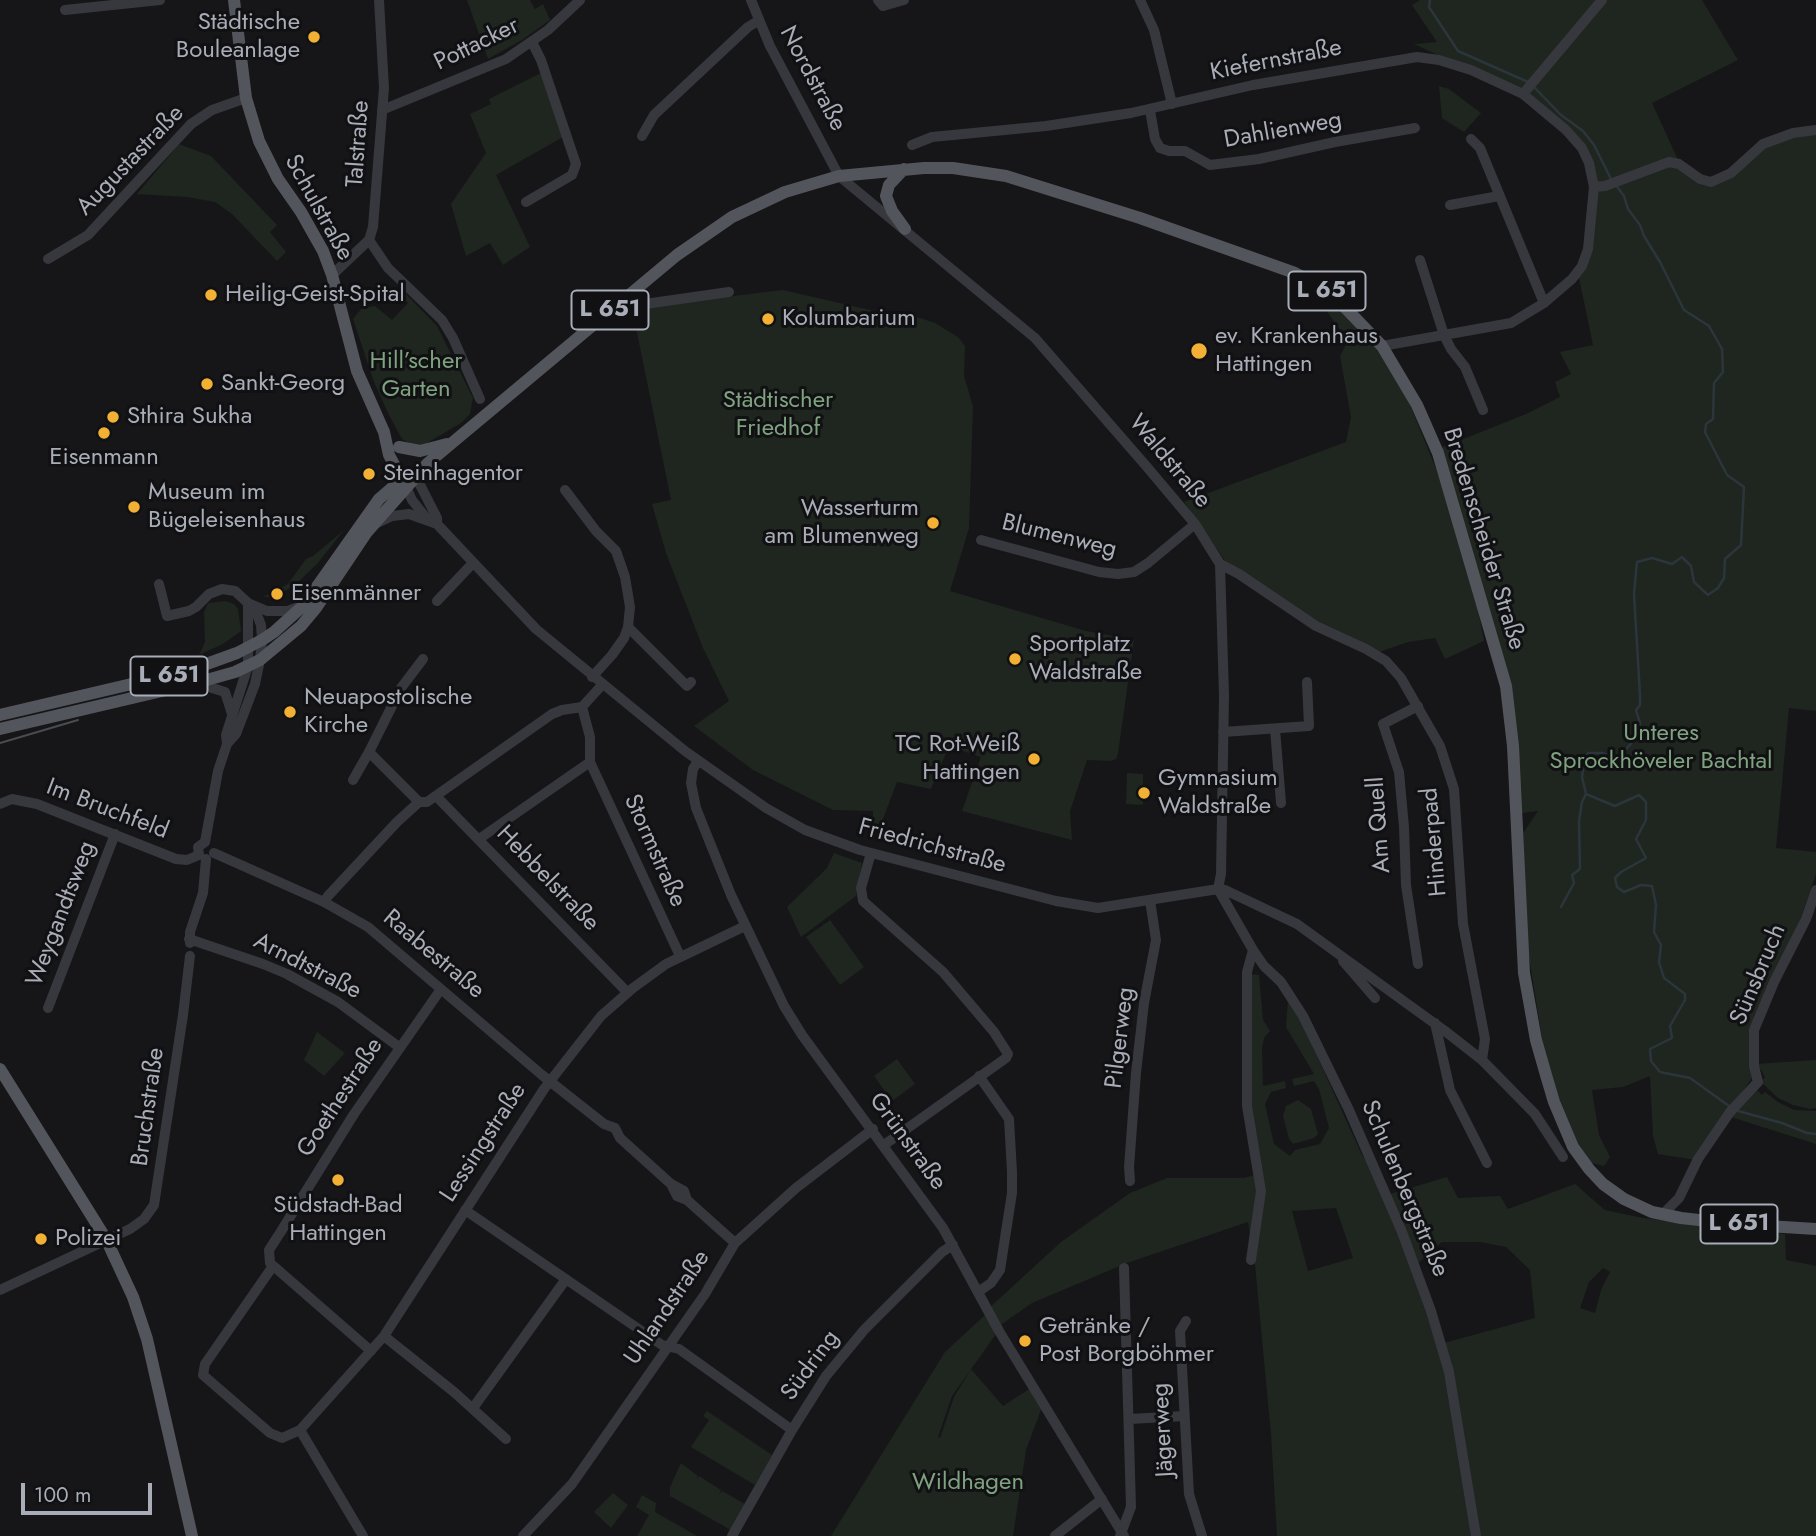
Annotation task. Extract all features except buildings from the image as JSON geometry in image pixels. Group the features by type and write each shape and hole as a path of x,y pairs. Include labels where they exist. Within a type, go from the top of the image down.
{"main road":[{"name":"Schulstraße","path":"234,0 246,98 268,162 314,233 332,275 354,361 384,432 389,455 403,483"},
{"name":"Bredenscheider Straße","path":"414,474 709,230 785,192 839,176 904,169 953,168 1006,176 1240,252 1319,285 1347,308 1382,346 1417,405 1438,453 1506,686 1513,746 1524,973 1536,1040 1554,1102 1573,1147 1596,1177 1631,1203 1663,1214 1735,1224 1816,1229"},
{"path":"904,169 889,184 886,196 892,211 905,229"},
{"name":"Schulstraße","path":"384,432 398,447 414,474"},
{"path":"398,447 420,452 454,442"},
{"name":"L 651","path":"0,715 142,684 212,663 262,640 304,605 379,499 414,474"},
{"name":"L 651","path":"0,729 196,683 254,663 301,626 316,608 403,483"},
{"path":"0,1069 106,1239 133,1297 147,1339 192,1536"}],"street":[{"path":"65,10 160,0"},
{"name":"Talstraße","path":"369,240 373,227 384,67 379,0"},
{"name":"Pottacker","path":"382,110 486,68 532,42 556,24 580,0"},
{"name":"Nordstraße","path":"751,0 758,21 839,176"},
{"path":"878,0 885,6 904,0"},
{"path":"1140,0 1154,30 1172,104"},
{"path":"1528,87 1602,0"},
{"path":"642,136 654,115 748,27 758,21"},
{"path":"526,202 572,175 576,164 541,60 532,42"},
{"name":"Kiefernstraße","path":"912,145 932,137 1057,124 1150,110 1264,83 1417,57 1439,60 1528,87 1582,148 1599,187"},
{"name":"Augustastraße","path":"48,259 88,235 191,124 212,110 246,98"},
{"name":"Dahlienweg","path":"1150,110 1155,139 1160,148 1185,151 1210,165 1259,159 1415,128"},
{"path":"1382,346 1505,325 1544,303 1572,279 1585,262 1599,187 1675,162 1700,179 1711,182 1731,173 1763,144 1793,133 1816,130"},
{"path":"1471,139 1480,149 1544,303"},
{"name":"Waldstraße","path":"839,176 1035,338 1195,524 1220,564"},
{"path":"1450,205 1499,196"},
{"path":"332,275 369,240 388,268 442,320 453,338 480,399"},
{"path":"1420,260 1444,335 1465,367 1483,410"},
{"path":"624,298 631,306 729,292"},
{"name":"Friedrichstraße","path":"414,474 437,518 433,522"},
{"name":"Friedrichstraße","path":"403,483 412,500 536,629 698,761 766,808 805,830 870,853 1043,898 1098,908 1218,889"},
{"path":"565,490 596,531 616,551 625,578 629,607 628,627 619,646 592,677"},
{"path":"367,532 383,519 403,514 433,522"},
{"name":"Blumenweg","path":"981,540 1099,572 1118,574 1134,572 1148,563 1195,524"},
{"path":"437,601 472,564"},
{"path":"1220,564 1223,732 1221,874 1218,889 1297,924 1435,1023 1482,1060 1535,1114 1563,1157"},
{"name":"Hinderpad","path":"1220,564 1316,626 1380,657 1401,678 1440,746 1454,789 1462,924 1485,1039 1482,1060"},
{"path":"159,584 167,616 189,611 197,607 209,594 222,589 235,591 251,605 261,625 262,640 226,735 227,744 205,842 212,844 206,855"},
{"path":"251,605 275,612 304,605"},
{"path":"227,744 236,734 255,684 254,663 249,647 251,605"},
{"path":"628,627 687,686 691,682"},
{"path":"353,780 401,688 423,659"},
{"path":"1223,732 1309,726 1307,682"},
{"path":"196,683 225,692 232,714"},
{"path":"324,902 397,822 419,802 427,802 436,796 542,720 562,710 582,708 602,684"},
{"name":"Am Quell","path":"1418,706 1383,724 1399,772 1406,885 1418,964"},
{"path":"479,839 590,762 590,737 582,708"},
{"path":"1275,729 1281,803"},
{"path":"369,752 419,802"},
{"name":"Grünstraße","path":"698,761 693,769 691,783 693,800 745,926 792,1020 873,1129 953,1245 999,1331 1122,1535"},
{"name":"Stormstraße","path":"590,762 680,956"},
{"name":"Hebbelstraße","path":"436,796 627,992"},
{"name":"Im Bruchfeld","path":"0,804 12,799 37,804 176,859 187,860 206,855"},
{"name":"Weygandtsweg","path":"48,1008 114,834"},
{"path":"870,853 861,888 863,901 943,972 994,1032 1007,1053 1006,1058 884,1145"},
{"name":"Raabestraße","path":"206,855 324,902 368,927 541,1075 551,1080 604,1124 610,1134 621,1138 671,1184 676,1195 687,1200 735,1243"},
{"name":"Bruchstraße","path":"0,1290 136,1225 154,1205 182,1027 190,948 203,893 206,855"},
{"name":"Schulenbergstraße","path":"1218,889 1264,967 1281,982 1303,1016 1349,1110 1402,1232 1432,1311 1448,1372 1476,1536"},
{"name":"Sünsbruch","path":"1663,1214 1679,1198 1698,1159 1730,1112 1758,1082 1754,1066 1754,1030 1774,982 1806,919 1816,890"},
{"name":"Pilgerweg","path":"1130,1181 1144,1003 1156,940 1150,900"},
{"name":"Lessingstraße","path":"300,1430 384,1336 551,1080 594,1024 627,992 680,956 745,926"},
{"path":"1332,947 1376,998"},
{"name":"Arndtstraße","path":"190,948 263,964 338,1002 399,1047"},
{"path":"1251,1260 1261,1191 1247,1105 1247,972 1253,950"},
{"name":"Goethestraße","path":"300,1430 282,1438 270,1433 208,1382 203,1375 205,1364 274,1266 268,1256 279,1235 354,1114 441,989"},
{"path":"1435,1023 1450,1090 1487,1163"},
{"path":"978,1292 991,1283 1001,1266 1012,1193 1009,1119 979,1076"},
{"name":"Uhlandstraße","path":"523,1536 572,1484 669,1347 735,1243 796,1188 873,1129"},
{"path":"465,1210 662,1345 679,1349 792,1430"},
{"name":"Südring","path":"732,1536 826,1376 853,1342 942,1252 953,1245"},
{"path":"274,1266 371,1351"},
{"path":"1122,1535 1130,1507 1130,1419 1124,1268"},
{"path":"473,1408 566,1279"},
{"name":"Jägerweg","path":"1186,1321 1181,1331 1189,1494 1202,1536"},
{"path":"384,1336 473,1408 506,1439"},
{"path":"1130,1419 1184,1416"},
{"path":"300,1430 363,1536"},
{"path":"1055,1536 1102,1499"}],"green space":[{"path":"467,0 530,0 535,9 543,4 550,20 488,59"},
{"name":"Unteres Sprockhöveler Bachtal","path":"1420,0 1702,0 1738,60 1652,103 1684,173 1691,178 1725,178 1757,148 1816,131 1816,711 1789,708 1776,848 1816,852 1816,874 1796,932 1751,1031 1752,1078 1696,1160 1658,1154 1653,1136 1650,1076 1623,1087 1592,1090 1599,1135 1610,1157 1604,1166 1588,1162 1577,1144 1548,1076 1526,938 1523,833 1538,811 1522,813 1485,596 1441,448 1526,414 1560,397 1555,382 1571,374 1560,352 1593,345 1578,273 1597,184 1583,156 1546,109 1414,44 1437,42 1412,5"},
{"path":"541,73 563,137 496,175 530,247 503,265 490,243 466,256 451,204 486,153 470,114 491,104 489,99"},
{"path":"1439,86 1449,89 1481,113 1464,132 1442,118"},
{"path":"179,144 211,156 277,225 270,232 286,252 277,261 232,214 215,202 187,197 137,194"},
{"name":"Städtischer Friedhof","path":"783,290 892,315 909,320 911,324 914,316 935,323 958,337 965,346 964,376 973,406 969,528 950,591 1086,631 1134,640 1118,753 1116,759 1110,761 1087,760 1070,811 1072,840 962,811 981,757 949,746 931,789 897,782 878,832 873,831 873,811 833,810 753,770 694,726 729,701 703,648 666,553 652,504 671,500 632,308"},
{"path":"1320,292 1334,301 1372,340 1406,395 1443,486 1474,589 1484,641 1445,659 1435,638 1408,642 1379,652 1319,625 1228,565 1184,502 1346,442 1351,417 1340,356 1348,341 1321,303"},
{"name":"Hill’scher Garten","path":"406,294 437,326 473,398 470,414 461,423 422,446 412,445 402,439 374,382 353,319 362,308 375,306 392,320 408,303 403,298"},
{"path":"344,530 317,564 295,585 275,597 263,597 288,584 306,559"},
{"path":"225,601 234,604 238,609 241,631 223,644 199,655 205,642 204,612 208,603"},
{"path":"1127,773 1143,774 1143,805 1126,804"},
{"path":"834,853 862,863 856,896 801,937 787,907 827,868"},
{"path":"830,920 864,967 840,985 806,937"},
{"path":"1249,974 1259,975 1263,1020 1270,1031 1264,1038 1262,1048 1263,1086 1285,1081 1286,1088 1271,1092 1265,1104 1274,1144 1290,1156 1295,1150 1320,1144 1329,1128 1319,1089 1314,1081 1294,1086 1292,1079 1314,1074 1286,1027 1288,1000 1300,1019 1362,1155 1390,1194 1447,1177 1458,1198 1500,1196 1508,1209 1575,1184 1605,1210 1643,1218 1785,1234 1786,1260 1816,1266 1816,1536 1277,1536 1271,1434 1255,1265 1248,1222 1127,1263 1032,1303 999,1326 988,1309 1061,1242 1130,1193 1167,1178 1244,1178 1262,1173 1249,1110","holes":["1336,1208 1353,1258 1308,1271 1292,1211","1442,1242 1480,1242 1506,1247 1530,1270 1535,1318 1444,1343 1418,1263","1603,1268 1610,1272 1601,1290 1595,1313 1580,1308 1589,1282"]},
{"path":"317,1032 345,1053 324,1076 304,1060"},
{"path":"897,1059 915,1084 892,1101 874,1076"},
{"path":"1816,1060 1816,1108 1810,1109 1778,1098 1762,1083 1761,1080 1765,1078 1761,1069 1757,1071 1755,1064"},
{"path":"1755,1088 1762,1095 1765,1092 1794,1110 1816,1111 1816,1144 1728,1116"},
{"path":"1298,1100 1311,1109 1318,1134 1314,1138 1293,1144 1283,1116 1286,1106"},
{"name":"Wildhagen","path":"985,1315 996,1334 971,1369 1003,1406 1031,1388 1042,1407 1026,1450 1013,1536 831,1536 945,1352","holes":["970,1371 954,1397 940,1438 938,1437 952,1396"]},
{"path":"707,1411 772,1455 755,1485 691,1447 709,1420 703,1416"},
{"path":"681,1463 698,1476 697,1479 699,1476 721,1490 719,1495 722,1491 745,1504 731,1530 670,1496 670,1487"},
{"path":"613,1493 628,1505 611,1528 594,1512"},
{"path":"642,1495 656,1503 655,1512 697,1536 637,1536 649,1515 636,1507"}],"waterway":[{"path":"1430,0 1429,7 1458,51 1528,82"},
{"path":"1533,86 1561,115 1583,131 1594,145 1611,179"},
{"path":"1615,184 1640,225 1684,310 1709,326 1722,349 1723,372 1714,383 1713,419 1706,424 1705,432 1727,475 1744,487 1741,545 1725,559 1724,578 1718,588 1708,595 1694,582 1691,566 1682,557 1672,564 1652,558 1637,562 1634,594 1640,695 1640,705 1636,710 1640,723 1638,735 1623,753 1612,758 1603,753 1588,753 1582,777 1586,794 1615,806 1639,795 1646,802 1646,820 1636,839 1646,858 1615,878 1617,887 1624,892 1641,885 1652,886 1656,905 1654,932 1661,945 1659,962 1664,978 1685,994 1685,1000 1670,1026 1672,1038 1650,1049 1651,1061 1660,1072 1690,1078 1729,1106"},
{"path":"1561,907 1574,883 1572,875 1580,869 1579,821 1586,794"},
{"path":"1738,1111 1816,1134"}],"tram line":[{"path":"0,743 78,720"}],"place":[{"name":"Städtische Bouleanlage","path":"314,37"},
{"name":"Heilig-Geist-Spital","path":"211,295"},
{"name":"Kolumbarium","path":"768,319"},
{"name":"ev. Krankenhaus Hattingen","path":"1199,351"},
{"name":"Sankt-Georg","path":"207,384"},
{"name":"Sthira Sukha","path":"113,417"},
{"name":"Eisenmann","path":"104,433"},
{"name":"Steinhagentor","path":"369,474"},
{"name":"Museum im Bügeleisenhaus","path":"134,507"},
{"name":"Wasserturm am Blumenweg","path":"933,523"},
{"name":"Eisenmänner","path":"277,594"},
{"name":"Sportplatz Waldstraße","path":"1015,659"},
{"name":"Neuapostolische Kirche","path":"290,712"},
{"name":"TC Rot-Weiß Hattingen","path":"1034,759"},
{"name":"Gymnasium Waldstraße","path":"1144,793"},
{"name":"Südstadt-Bad Hattingen","path":"338,1180"},
{"name":"Polizei","path":"41,1239"},
{"name":"Getränke / Post Borgböhmer","path":"1025,1341"}]}
